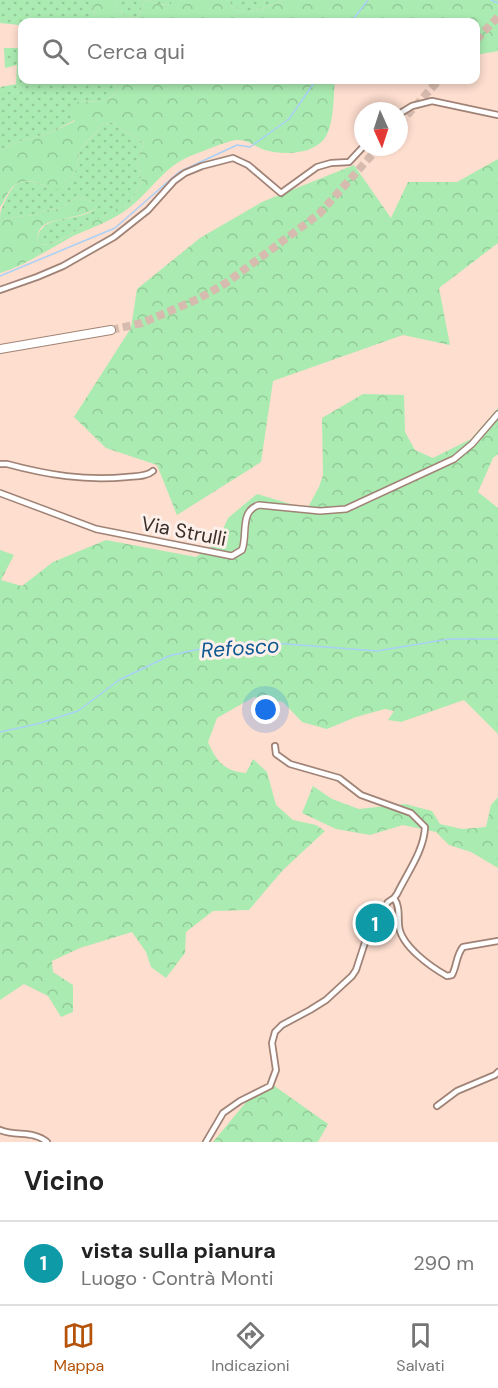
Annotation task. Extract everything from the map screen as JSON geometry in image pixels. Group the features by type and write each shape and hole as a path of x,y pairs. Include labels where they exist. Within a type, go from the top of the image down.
{"highway":[{"path":"0,349 111,330"}],"street":[{"path":"408,108 432,101 498,115"},
{"path":"0,290 37,278 63,266 114,237 148,210 174,181 185,173 202,166 233,159 248,165 281,193 317,167 349,162 355,156"},
{"name":"Via Strulli","path":"0,493 96,529 232,556 242,550 246,517 254,506 320,511 346,509 454,459 472,444 498,414"},
{"path":"0,464 79,479 148,475 153,471"},
{"path":"206,1142 223,1113 240,1101 270,1086 276,1070 272,1043 275,1032 282,1025 326,999 352,976 369,930 388,902 394,898 418,853 425,827 411,813 361,795 339,778 290,764 276,754 275,746"},
{"path":"394,898 398,905 400,931 404,938 420,957 447,976 454,973 463,947 498,941"},
{"path":"437,1106 457,1091 498,1072"},
{"path":"0,1130 34,1134 47,1142"}],"green space":[{"path":"0,0 145,0 138,17 126,18 113,2 92,7 96,18 18,18 18,25 0,23"},
{"path":"100,0 113,2 126,18 96,18 92,7"},
{"path":"145,0 171,0 171,5 157,4"},
{"path":"145,0 171,5 171,0 229,0 232,7 247,11 266,7 282,0 498,0 498,51 480,54 480,18 126,18 138,17"},
{"path":"229,0 282,0 247,11 232,7"},
{"path":"4,48 18,48 18,84 114,84 117,92 105,101 76,102 75,120 49,133 14,143 0,150 0,87 16,84 17,65 5,68"},
{"path":"114,84 335,84 331,124 324,139 313,148 291,153 276,152 262,149 246,141 236,140 193,155 174,165 138,200 116,216 0,273 0,219 35,215 45,210 59,209 79,196 101,204 85,213 44,225 37,237 41,245 59,241 118,207 129,205 142,182 137,161 144,143 123,131 113,122 101,125 82,146 75,172 57,190 39,183 21,182 10,190 0,207 0,150 14,143 49,133 75,121 72,108 76,102 105,101 117,92"},
{"path":"113,122 123,131 144,143 137,161 142,182 129,205 118,208 58,241 41,245 37,238 41,229 48,224 84,215 100,204 79,196 59,209 45,210 35,215 0,219 7,197 17,184 29,181 57,189 75,172 82,147 101,125"},
{"path":"498,159 498,243 439,288 450,345 403,335 273,381 261,462 177,515 157,465 106,448 74,417 131,328 137,289 200,238 262,202 354,165 391,218 408,182 457,182"},
{"path":"363,394 404,395 405,432 415,450 433,458 471,439 498,408 498,454 493,458 478,492 498,508 498,734 464,700 401,722 388,720 394,711 385,709 356,717 327,729 302,722 283,702 254,697 217,718 208,742 211,749 222,764 238,772 246,773 253,759 267,772 276,805 293,820 316,825 325,831 283,870 249,910 213,911 186,932 185,953 166,978 151,967 146,952 132,932 80,948 52,961 53,972 73,985 73,1012 61,1017 48,996 24,984 0,1000 0,550 14,555 1,580 22,586 53,562 106,540 196,557 218,541 228,518 257,494 307,509 323,475 322,418"},
{"path":"313,786 332,799 359,809 405,804 432,811 440,824 462,829 486,827 491,805 498,797 498,868 471,852 449,845 436,832 403,825 370,835 336,829 302,813"},
{"path":"273,1085 328,1124 317,1142 213,1142 252,1095"}],"waterway":[{"path":"354,18 368,0"},
{"path":"491,0 498,3"},
{"path":"0,276 115,228 179,172 237,145 250,147 289,119 313,84"},
{"name":"Refosco","path":"0,732 37,724 78,711 119,680 169,656 190,651 237,643 274,643 377,651 449,639 498,639"}],"tunnel":[{"path":"480,36 498,17"},
{"path":"408,114 435,84"},
{"path":"111,330 142,323 198,299 226,283 319,214 371,156"}],"place":[{"name":"vista sulla pianura","path":"375,923"}]}
